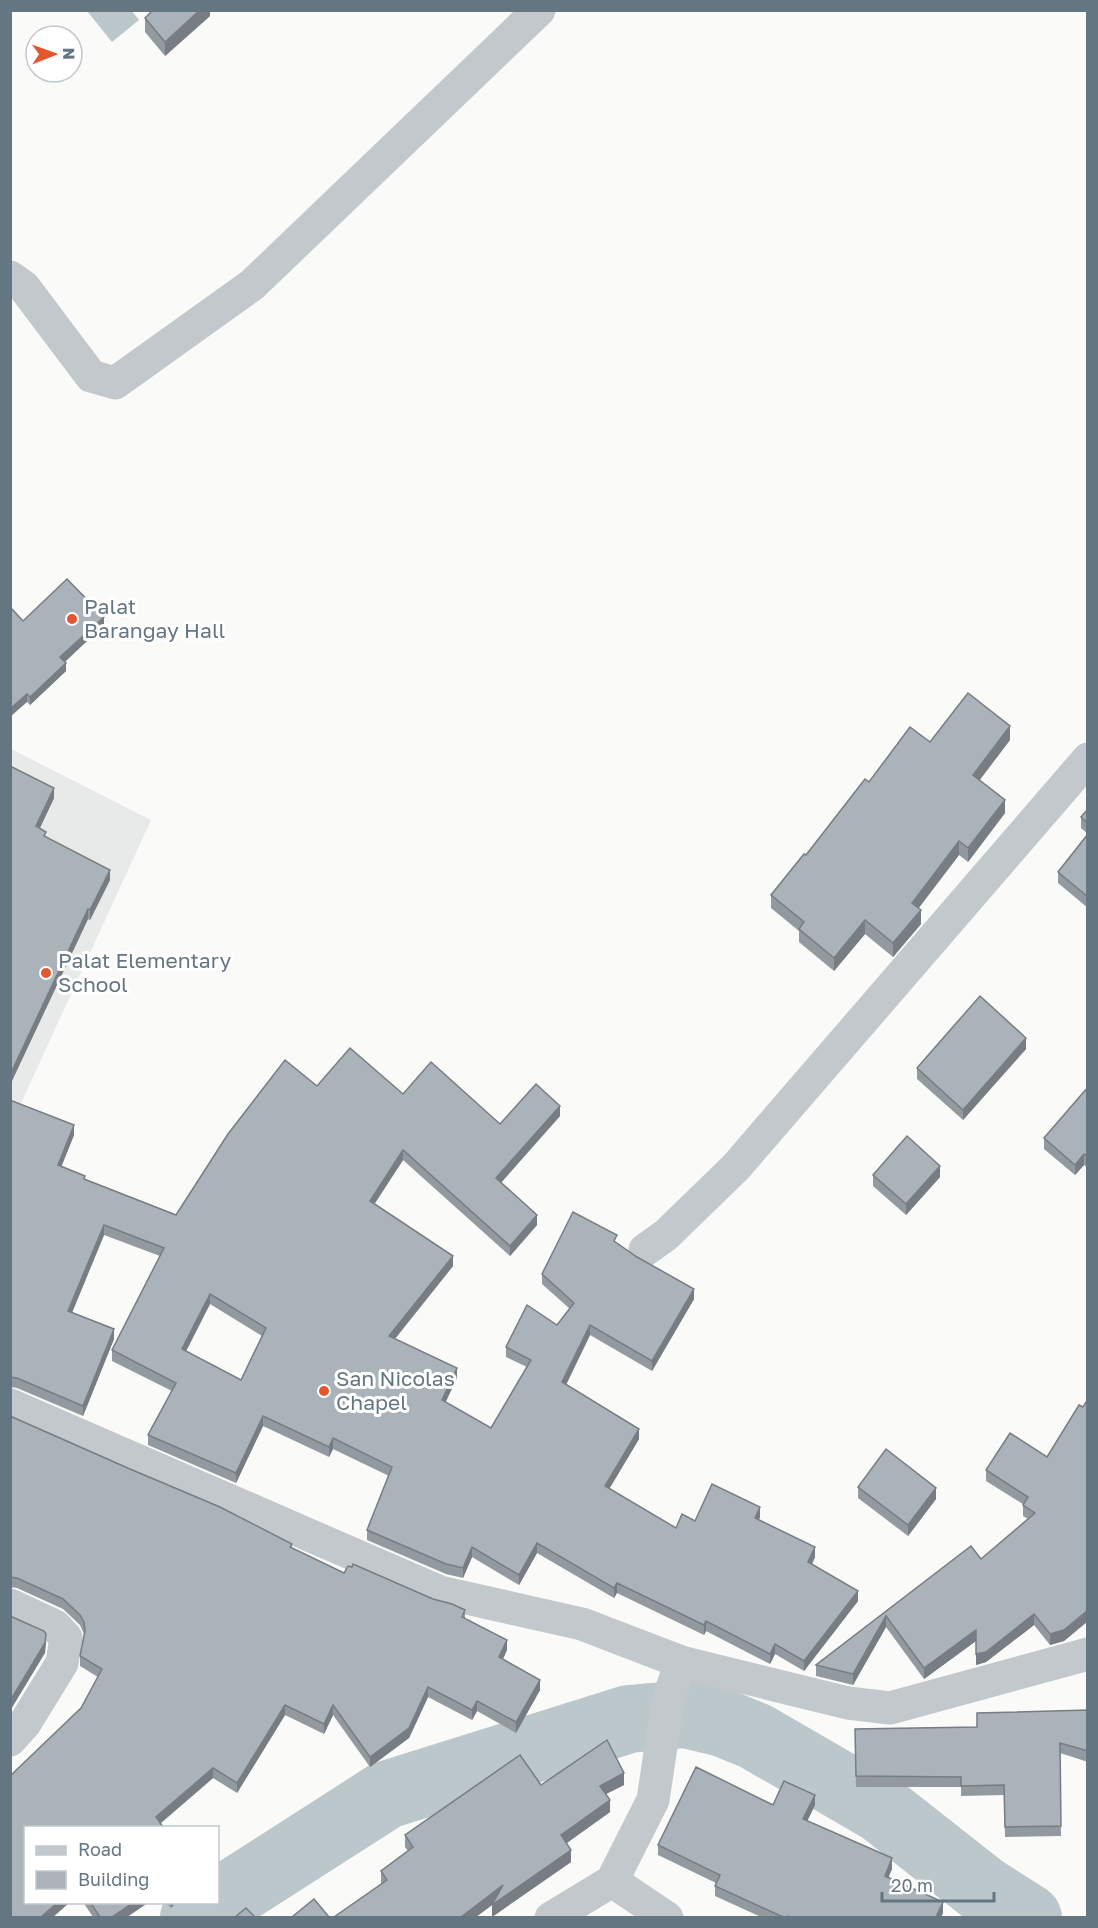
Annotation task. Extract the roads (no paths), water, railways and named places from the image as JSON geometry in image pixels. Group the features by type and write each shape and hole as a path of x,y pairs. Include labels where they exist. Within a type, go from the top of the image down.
{"street":[{"path":"10,277 24,287 91,376 115,383 252,285 539,10"},
{"path":"645,1250 666,1235 735,1167 1088,759"},
{"path":"10,1405 440,1592 582,1624 681,1662 848,1703 890,1708 1088,1654"},
{"path":"10,1605 55,1626 66,1638 62,1663 25,1723 10,1740"},
{"path":"551,1917 612,1881 653,1800 668,1700 681,1662"},
{"path":"612,1881 667,1917"}],"waterway":[{"path":"219,1902 386,1795 629,1719 685,1714 723,1723 755,1736 881,1809 984,1890 1028,1918"},
{"path":"194,1918 216,1904"}],"place":[{"name":"Palat Barangay Hall","path":"72,619"},
{"name":"Palat Elementary School","path":"46,973"},
{"name":"San Nicolas Chapel","path":"324,1391"}]}
